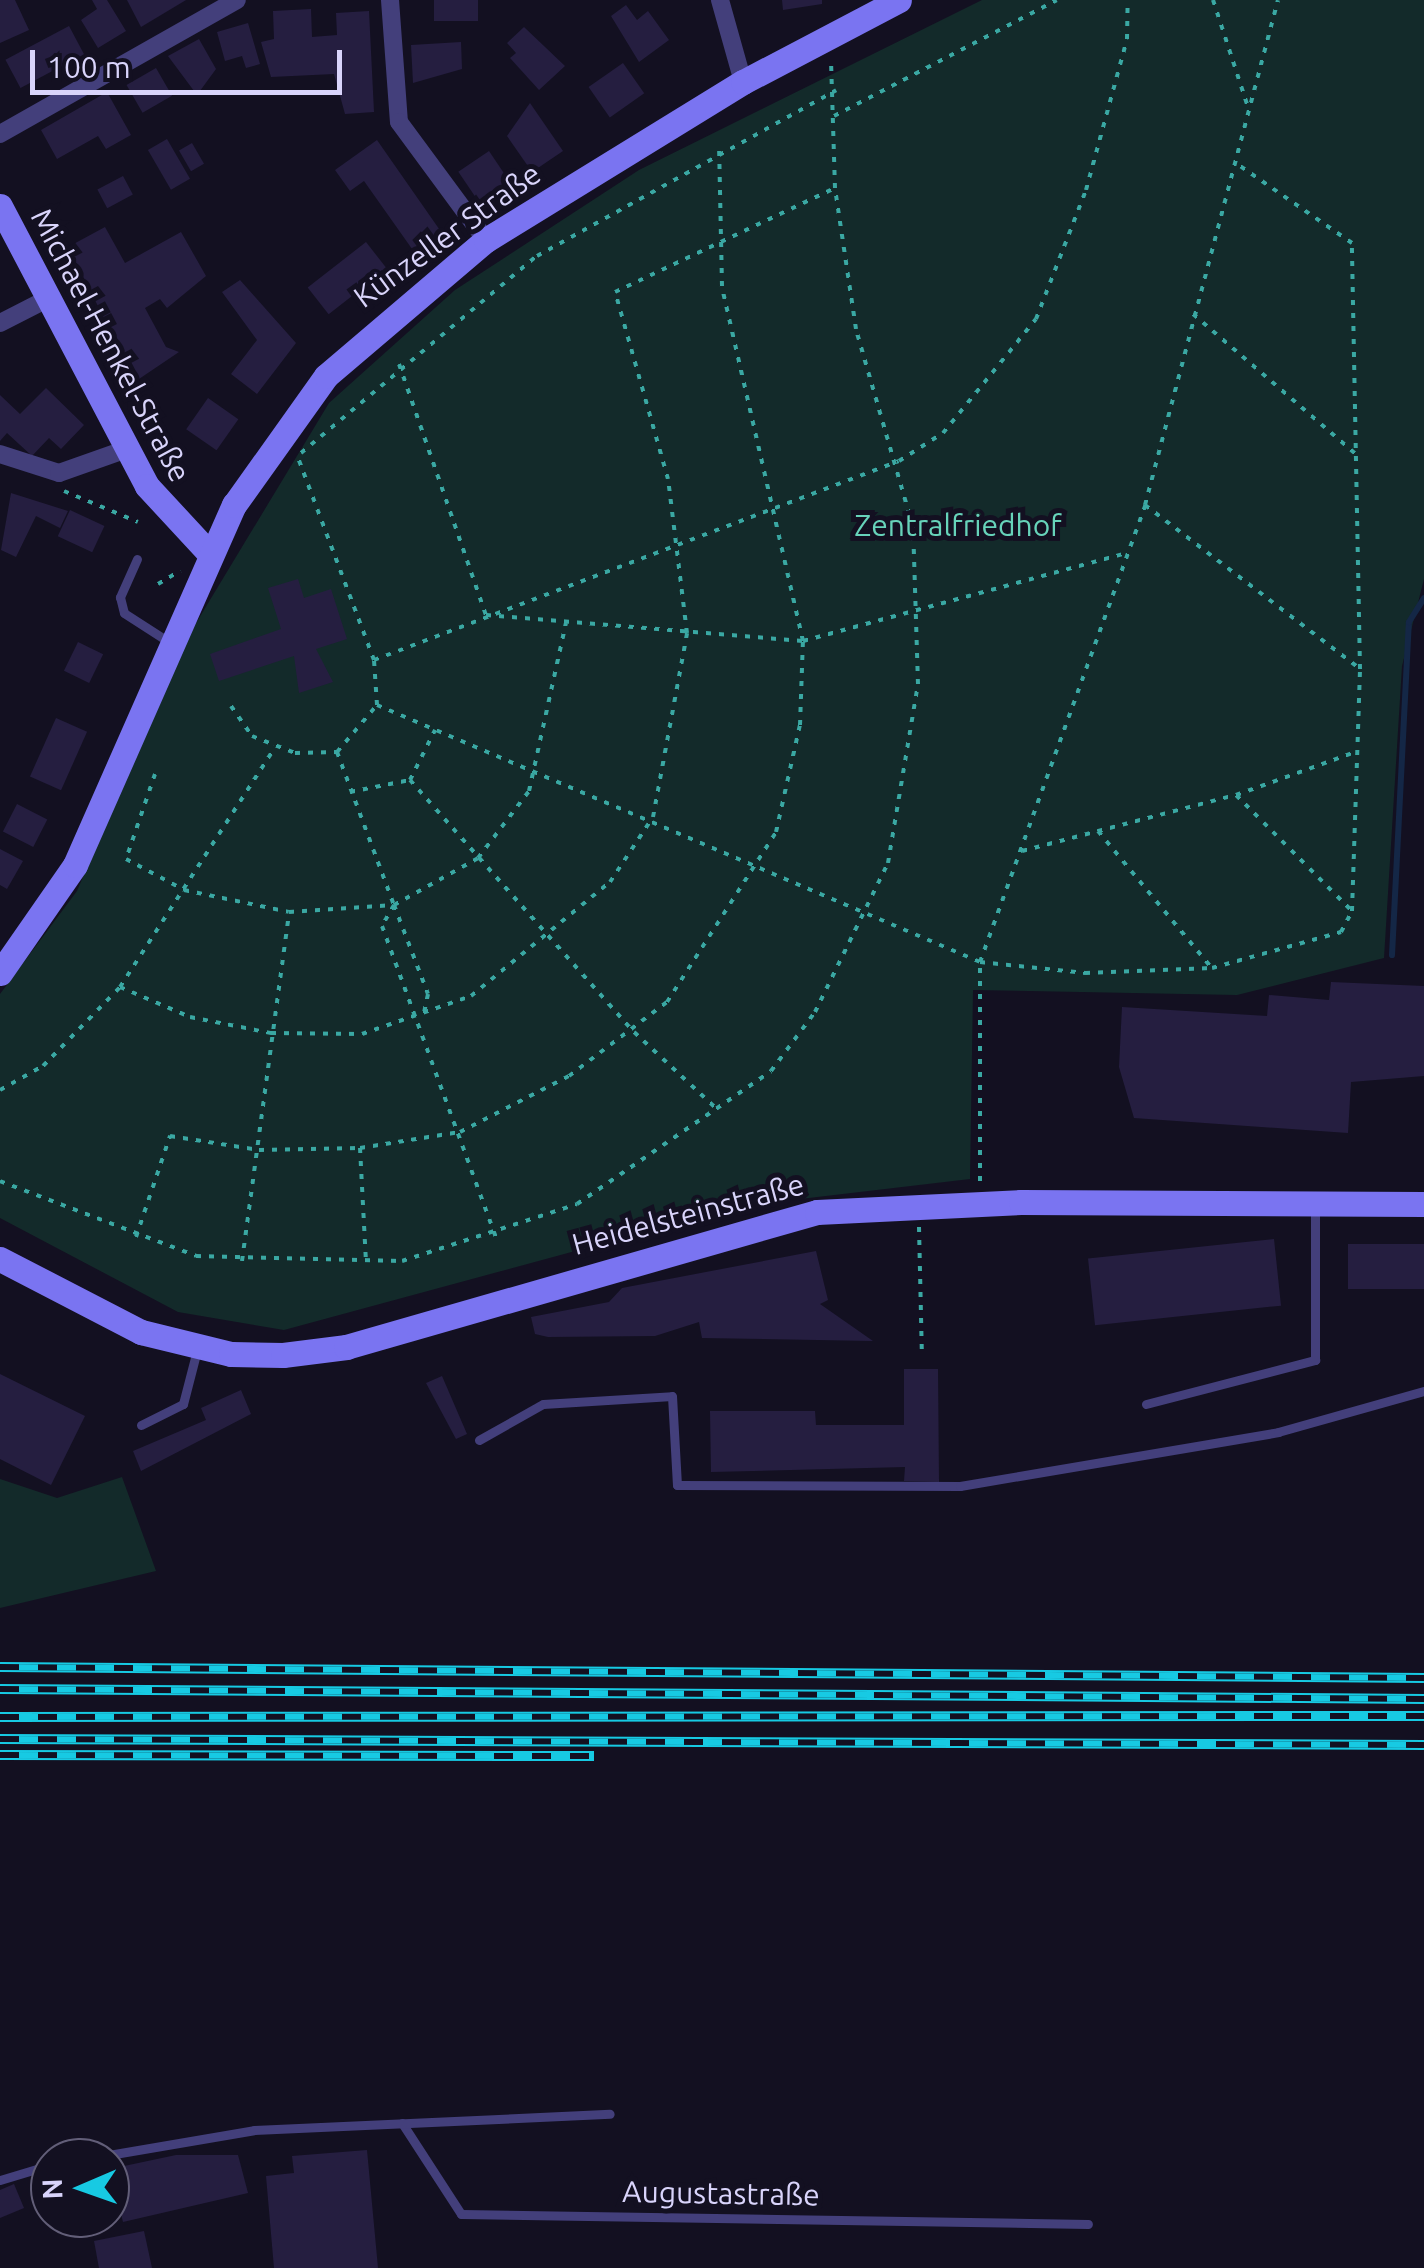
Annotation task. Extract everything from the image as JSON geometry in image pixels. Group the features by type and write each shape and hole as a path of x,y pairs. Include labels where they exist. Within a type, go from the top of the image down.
{"main road":[{"name":"Künzeller Straße","path":"0,973 74,865 210,554 326,376 486,240 743,82 899,0"},
{"name":"Michael-Henkel-Straße","path":"0,206 128,449 170,518 210,554"},
{"name":"Heidelsteinstraße","path":"0,1259 141,1332 198,1348 270,1355 346,1347 818,1212 1424,1204"}],"street":[{"path":"0,134 237,0"},
{"path":"390,0 399,122 486,240"},
{"path":"720,0 743,82"},
{"path":"0,323 49,298"},
{"path":"0,454 59,473 128,449"}],"lane":[{"path":"137,559 120,596 124,613 169,642"},
{"path":"1146,1404 1315,1360 1315,1203"},
{"path":"140,1425 184,1404 198,1348"},
{"path":"479,1440 543,1404 672,1396 677,1484 960,1486 1260,1435 1424,1391"},
{"path":"130,2151 254,2130 610,2114"},
{"name":"Augustastraße","path":"402,2124 460,2214 1088,2224"},
{"path":"0,2180 30,2171"}],"path":[{"path":"834,116 1057,0"},
{"path":"374,660 899,461 943,433 1036,319 1086,190 1127,39 1128,0"},
{"path":"1213,0 1249,110"},
{"path":"980,1186 980,962 1144,504 1193,314 1240,166 1249,110 1278,0"},
{"path":"0,1181 136,1238 242,1261 366,1263 496,1237 578,1204 719,1111 771,1071 865,918 907,774 919,608 899,461 856,329 836,188 836,90 832,64"},
{"path":"298,456 400,364 537,256 719,147 836,90"},
{"path":"136,1238 170,1136 259,1150 360,1148 460,1132 522,1104 634,1032 668,1002 754,866 787,788 803,640 778,508 722,286 719,147"},
{"path":"378,705 536,774 653,818 865,918 980,962 1085,973 1212,968 1341,932 1352,911 1360,669 1352,243 1240,166"},
{"path":"120,987 190,1017 271,1033 362,1034 423,1017 471,996 549,936 610,882 653,818 687,633 680,544 615,292 721,238 836,188"},
{"path":"1193,314 1356,454"},
{"path":"400,364 486,615"},
{"path":"293,446 374,660 378,705 336,752"},
{"path":"55,486 138,522"},
{"path":"1144,504 1360,669"},
{"path":"486,615 803,640 1126,553"},
{"path":"155,774 126,859 184,890 289,912 394,905 478,858 536,774 566,622"},
{"path":"231,706 252,736 276,746 336,752"},
{"path":"410,780 435,730"},
{"path":"0,1090 43,1066 120,987 276,746"},
{"path":"1022,851 1236,795 1358,751"},
{"path":"336,752 428,994 423,1017"},
{"path":"410,780 634,1032 719,1111"},
{"path":"350,792 410,780"},
{"path":"1236,795 1352,911"},
{"path":"1098,831 1212,968"},
{"path":"394,905 382,926 408,1003 423,1017 496,1237"},
{"path":"242,1261 289,912"},
{"path":"360,1148 366,1263"},
{"path":"919,1222 922,1358"}],"green space":[{"name":"Zentralfriedhof","path":"982,0 1424,0 1424,579 1402,666 1384,958 1237,995 973,990 970,1179 741,1206 284,1330 178,1312 0,1218 0,994 77,891 178,653 329,403 455,290 639,170"},
{"path":"122,1477 156,1571 0,1608 0,1479 57,1498"}],"building":[{"path":"0,0 15,0 29,30 0,43"},
{"path":"92,0 107,0 126,31 98,48 81,20 97,9"},
{"path":"127,0 186,0 141,27"},
{"path":"434,0 478,0 478,21 434,21"},
{"path":"782,0 822,0 822,4 783,10"},
{"path":"626,5 637,20 648,11 669,40 639,62 611,16"},
{"path":"311,9 312,37 337,35 336,13 369,11 374,112 345,114 334,74 271,77 261,42 274,39 273,11"},
{"path":"248,23 260,64 246,68 242,56 225,61 217,32"},
{"path":"69,26 84,54 20,88 5,60"},
{"path":"524,27 565,66 539,90 510,58 516,53 507,43"},
{"path":"199,39 216,69 197,95 168,56"},
{"path":"461,42 462,69 413,83 411,45"},
{"path":"623,63 644,93 610,117 589,87"},
{"path":"156,68 172,96 143,113 127,85"},
{"path":"107,92 131,135 106,149 98,136 57,159 41,130"},
{"path":"530,103 563,151 532,172 507,136"},
{"path":"167,139 190,179 171,190 148,150"},
{"path":"377,140 444,236 417,256 364,181 350,191 335,170"},
{"path":"192,143 204,164 191,171 179,150"},
{"path":"489,151 513,187 482,207 458,172"},
{"path":"123,176 133,195 107,208 97,190"},
{"path":"105,227 125,263 181,232 206,276 167,308 160,299 145,308 166,347 179,352 136,381 68,247"},
{"path":"366,242 387,269 329,314 308,288"},
{"path":"240,280 296,343 257,394 231,374 257,340 222,292"},
{"path":"46,388 84,425 61,449 49,438 32,456 7,433 0,441 0,395 20,414"},
{"path":"208,398 238,419 217,450 186,429"},
{"path":"11,493 68,511 60,528 36,516 16,557 1,550"},
{"path":"70,510 104,526 92,552 58,536"},
{"path":"298,579 304,598 331,589 347,639 316,649 333,682 299,693 294,656 219,681 210,654 281,629 268,588"},
{"path":"78,642 103,654 89,683 64,671"},
{"path":"56,718 87,732 61,790 30,776"},
{"path":"17,804 47,819 33,847 3,832"},
{"path":"0,849 23,861 7,889 0,885"},
{"path":"1331,982 1424,986 1424,1076 1351,1082 1348,1133 1134,1118 1119,1067 1122,1007 1267,1016 1269,995 1329,1000"},
{"path":"1274,1239 1281,1306 1095,1325 1088,1259"},
{"path":"1348,1244 1424,1244 1424,1289 1348,1289"},
{"path":"816,1251 828,1300 820,1304 873,1341 702,1338 699,1322 655,1336 535,1334 531,1317 609,1302 622,1288"},
{"path":"904,1369 938,1369 939,1482 904,1481 905,1467 711,1472 710,1411 815,1411 816,1425 904,1425"},
{"path":"0,1374 85,1416 51,1485 0,1459"},
{"path":"442,1376 467,1434 456,1439 426,1383"},
{"path":"241,1390 251,1414 141,1471 133,1451 206,1420 201,1408"},
{"path":"367,2150 378,2268 274,2268 266,2176 294,2173 292,2156"},
{"path":"176,2155 238,2155 248,2193 130,2220 130,2165"},
{"path":"14,2184 24,2208 0,2218 0,2190"},
{"path":"144,2231 152,2268 99,2268 94,2241 130,2238 130,2234"}],"waterway":[{"path":"1392,955 1409,622 1424,598"}],"railway":[{"path":"0,1667 1424,1678"},
{"path":"0,1689 1424,1699"},
{"path":"0,1717 1424,1716"},
{"path":"0,1739 1424,1745"},
{"path":"0,1755 594,1756"}]}
